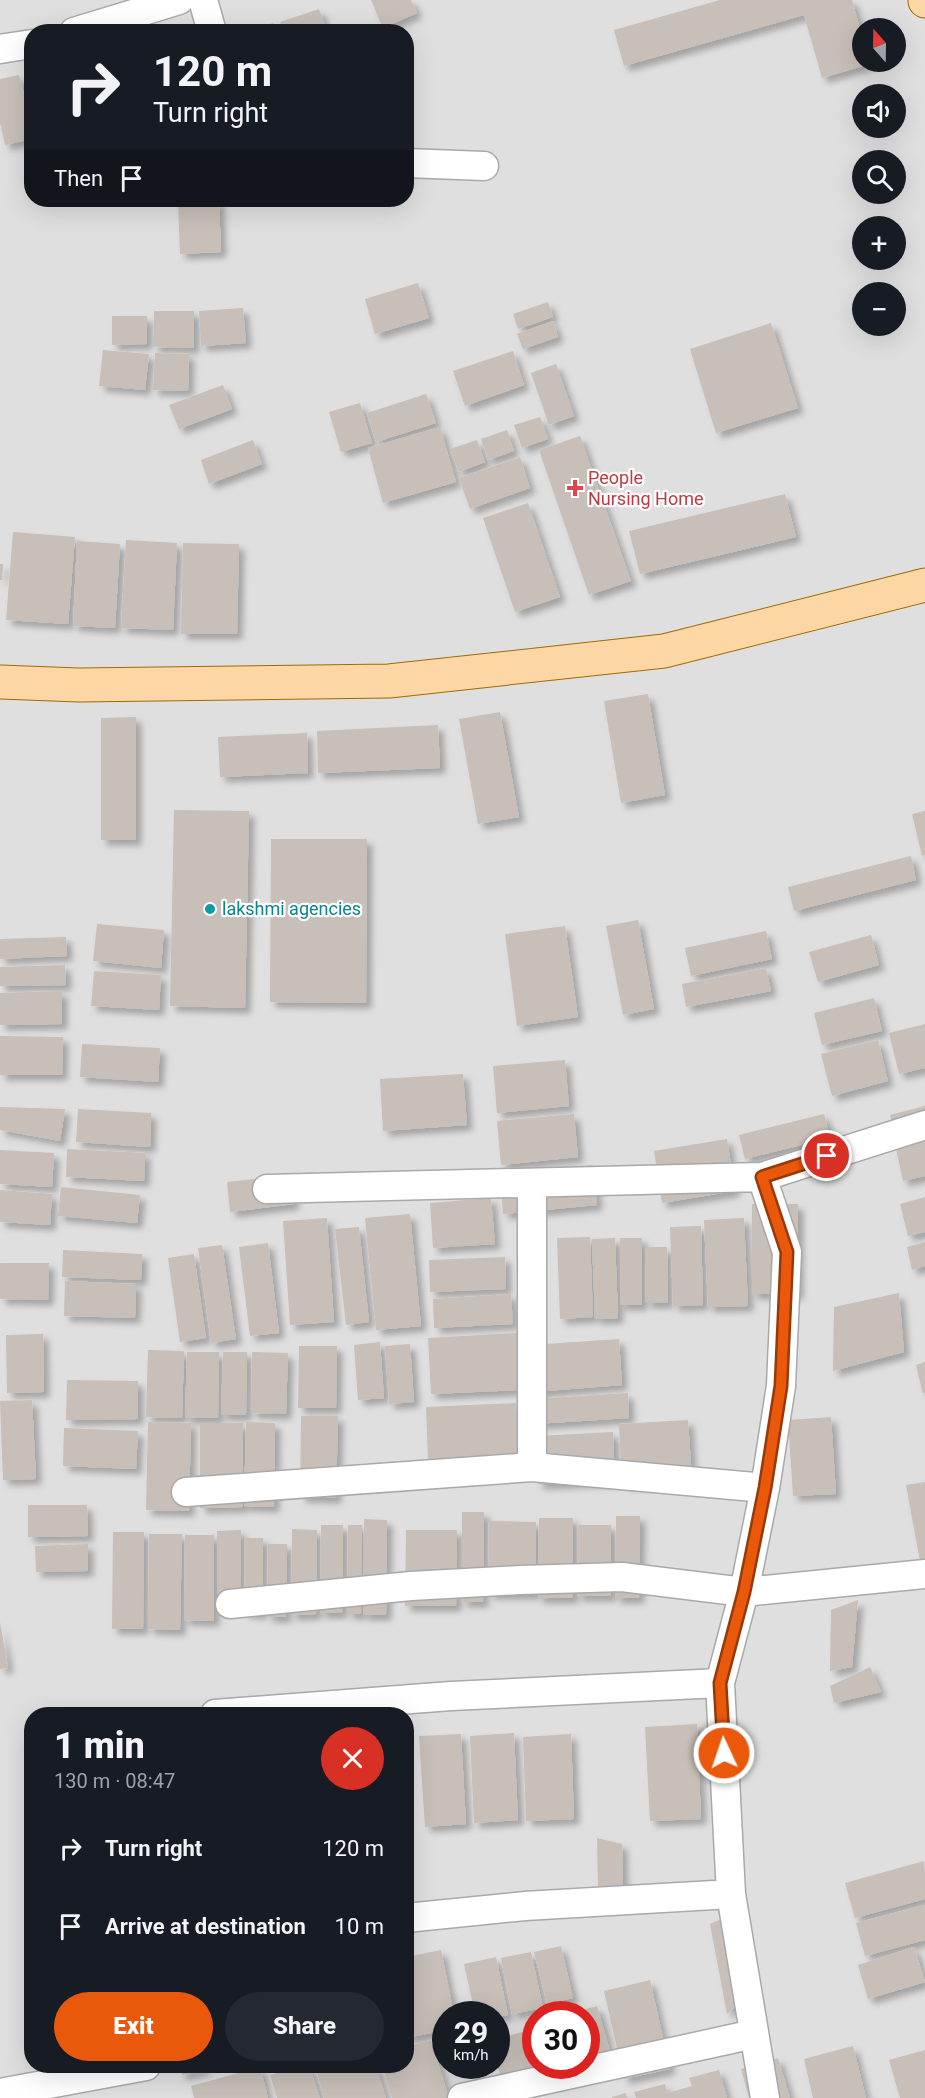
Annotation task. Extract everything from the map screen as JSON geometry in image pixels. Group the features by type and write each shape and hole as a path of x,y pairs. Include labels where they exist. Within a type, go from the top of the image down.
{"main road":[{"path":"0,682 79,685 400,679 664,651 925,585"}],"street":[{"path":"101,24 179,0"},
{"path":"203,0 210,24"},
{"path":"0,49 24,47"},
{"path":"414,163 484,166"},
{"path":"267,1189 762,1177 925,1125"},
{"path":"762,1177 787,1252 781,1386 765,1488 744,1592 720,1683 731,1894 765,2098"},
{"path":"531,1467 532,1183"},
{"path":"186,1492 531,1467 765,1488"},
{"path":"230,1604 411,1586 622,1577 744,1592 925,1575"},
{"path":"307,1707 451,1696 720,1683"},
{"path":"414,1917 525,1906 731,1894"},
{"path":"462,2098 754,2034"},
{"path":"0,2093 108,2073"}],"shaded area":[{"path":"0,0 925,0 925,2098 0,2098"}],"building":[{"path":"371,0 411,0 417,13 392,24 381,24"},
{"path":"720,0 852,0 857,18 852,18 852,69 822,78 804,15 624,66 614,30"},
{"path":"319,9 324,24 281,24 280,22"},
{"path":"19,75 24,94 24,141 5,145 0,123 0,79"},
{"path":"178,207 219,207 221,252 180,254"},
{"path":"418,283 429,318 375,334 365,299"},
{"path":"548,302 553,317 518,329 513,314"},
{"path":"243,308 246,343 201,346 199,311"},
{"path":"154,311 194,311 194,348 153,347"},
{"path":"112,316 147,316 147,344 112,345"},
{"path":"553,321 558,337 523,349 517,334"},
{"path":"771,323 798,408 716,433 690,349"},
{"path":"103,350 149,354 145,390 99,386"},
{"path":"513,351 524,385 465,406 453,371"},
{"path":"155,353 189,354 188,391 153,390"},
{"path":"556,364 574,416 549,425 531,373"},
{"path":"223,385 232,409 179,429 169,405"},
{"path":"426,394 436,423 376,442 367,413"},
{"path":"360,403 372,443 341,452 329,412"},
{"path":"540,417 548,439 522,448 514,425"},
{"path":"440,427 456,482 383,503 368,448"},
{"path":"507,430 514,451 488,460 481,439"},
{"path":"580,436 631,581 589,595 539,450"},
{"path":"253,440 262,464 209,484 201,460"},
{"path":"477,440 485,462 459,472 450,449"},
{"path":"520,457 530,488 470,509 459,478"},
{"path":"785,494 796,537 640,574 629,531"},
{"path":"528,503 560,597 515,612 483,518"},
{"path":"13,532 75,537 68,624 6,620"},
{"path":"126,540 177,543 173,630 121,628"},
{"path":"77,541 120,544 115,628 73,626"},
{"path":"183,543 239,544 237,634 181,634"},
{"path":"0,564 3,564 2,580 0,580"},
{"path":"648,694 665,795 621,803 604,701"},
{"path":"500,712 519,817 478,824 459,719"},
{"path":"136,717 136,840 101,840 101,718"},
{"path":"438,725 440,768 318,773 317,731"},
{"path":"307,733 308,773 220,777 218,737"},
{"name":"lakshmi agencies","path":"174,810 249,811 245,1008 170,1006"},
{"path":"925,811 925,855 922,856 912,814"},
{"path":"271,839 367,839 366,1003 270,1002"},
{"path":"911,856 916,880 794,911 788,887"},
{"path":"638,920 654,1009 623,1015 606,926"},
{"path":"97,924 164,930 161,968 93,961"},
{"path":"565,926 578,1017 517,1026 505,934"},
{"path":"766,931 772,959 691,976 685,948"},
{"path":"871,935 879,965 818,982 809,952"},
{"path":"66,937 67,956 0,959 0,939"},
{"path":"65,965 66,985 0,986 0,967"},
{"path":"766,968 771,991 686,1007 682,984"},
{"path":"94,971 161,975 159,1010 91,1006"},
{"path":"62,991 62,1024 0,1025 0,993"},
{"path":"874,998 882,1031 822,1045 814,1013"},
{"path":"925,1024 925,1068 899,1074 889,1033"},
{"path":"0,1036 63,1037 62,1075 0,1075"},
{"path":"878,1040 888,1081 832,1096 821,1054"},
{"path":"82,1044 160,1048 158,1082 80,1077"},
{"path":"565,1060 569,1106 497,1113 493,1066"},
{"path":"463,1074 467,1125 383,1131 380,1079"},
{"path":"925,1106 925,1132 896,1139 890,1115"},
{"path":"0,1107 65,1109 60,1141 0,1130"},
{"path":"78,1109 151,1113 150,1147 76,1142"},
{"path":"574,1114 578,1157 501,1165 497,1121"},
{"path":"824,1114 830,1138 745,1159 739,1135"},
{"path":"727,1139 735,1191 662,1203 654,1151"},
{"path":"925,1141 925,1176 903,1181 896,1149"},
{"path":"67,1149 145,1153 144,1181 66,1177"},
{"path":"0,1150 54,1153 52,1187 0,1184"},
{"path":"593,1165 597,1205 503,1214 500,1174"},
{"path":"290,1175 294,1204 230,1212 227,1182"},
{"path":"61,1187 140,1195 137,1223 58,1216"},
{"path":"0,1190 52,1194 50,1225 0,1222"},
{"path":"925,1197 925,1232 908,1236 900,1204"},
{"path":"491,1198 495,1244 433,1248 430,1203"},
{"path":"752,1204 798,1204 798,1294 752,1294"},
{"path":"410,1214 421,1326 376,1330 365,1218"},
{"path":"327,1218 334,1322 290,1325 283,1221"},
{"path":"744,1218 748,1306 708,1307 704,1220"},
{"path":"701,1226 703,1305 673,1306 670,1227"},
{"path":"359,1227 369,1322 346,1325 335,1229"},
{"path":"590,1237 593,1317 560,1319 557,1238"},
{"path":"615,1238 618,1318 595,1319 592,1239"},
{"path":"620,1238 642,1238 642,1305 620,1305"},
{"path":"925,1242 925,1266 912,1270 907,1247"},
{"path":"268,1243 279,1333 250,1336 239,1247"},
{"path":"222,1245 236,1339 211,1343 198,1248"},
{"path":"645,1247 667,1247 668,1303 646,1303"},
{"path":"63,1250 142,1254 141,1280 62,1277"},
{"path":"194,1254 206,1338 180,1342 168,1258"},
{"path":"505,1257 506,1289 430,1292 429,1260"},
{"path":"0,1263 49,1263 48,1300 0,1299"},
{"path":"65,1281 136,1284 135,1318 64,1316"},
{"path":"899,1293 904,1352 833,1371 834,1307"},
{"path":"511,1294 513,1324 434,1328 433,1299"},
{"path":"517,1333 519,1390 431,1394 428,1338"},
{"path":"43,1334 44,1392 7,1393 6,1335"},
{"path":"619,1339 622,1385 534,1392 531,1345"},
{"path":"380,1342 384,1398 358,1400 354,1345"},
{"path":"410,1344 414,1402 389,1404 385,1346"},
{"path":"299,1346 337,1346 336,1408 298,1408"},
{"path":"148,1350 184,1351 182,1418 146,1417"},
{"path":"187,1352 219,1352 218,1418 185,1418"},
{"path":"223,1352 247,1352 246,1415 221,1415"},
{"path":"252,1352 288,1353 286,1414 251,1413"},
{"path":"925,1362 925,1393 923,1394 916,1365"},
{"path":"67,1380 138,1381 138,1419 66,1420"},
{"path":"628,1393 629,1418 535,1424 534,1399"},
{"path":"32,1400 36,1479 3,1480 0,1401"},
{"path":"516,1403 518,1454 428,1459 426,1407"},
{"path":"301,1416 338,1416 336,1498 300,1497"},
{"path":"831,1417 836,1494 793,1496 788,1420"},
{"path":"688,1420 692,1480 622,1484 619,1424"},
{"path":"148,1422 191,1423 189,1511 146,1510"},
{"path":"246,1422 275,1423 274,1507 244,1506"},
{"path":"200,1423 243,1423 243,1507 200,1508"},
{"path":"64,1428 138,1431 136,1469 63,1466"},
{"path":"613,1432 615,1481 538,1484 536,1436"},
{"path":"925,1482 925,1571 922,1572 906,1485"},
{"path":"28,1505 87,1505 88,1536 28,1537"},
{"path":"462,1512 484,1512 483,1602 462,1602"},
{"path":"616,1516 640,1516 639,1598 615,1598"},
{"path":"539,1518 573,1518 573,1598 538,1598"},
{"path":"364,1519 387,1520 386,1615 363,1615"},
{"path":"489,1521 536,1522 535,1594 488,1594"},
{"path":"321,1525 343,1525 342,1613 320,1613"},
{"path":"348,1525 362,1525 361,1614 347,1614"},
{"path":"578,1525 611,1525 611,1596 577,1596"},
{"path":"292,1529 317,1530 316,1614 291,1615"},
{"path":"241,1530 240,1608 217,1608 217,1531"},
{"path":"406,1530 457,1530 456,1606 405,1606"},
{"path":"113,1532 144,1532 143,1629 112,1629"},
{"path":"149,1534 182,1534 180,1630 148,1629"},
{"path":"185,1535 214,1535 214,1621 184,1620"},
{"path":"245,1538 263,1538 262,1614 244,1613"},
{"path":"88,1544 88,1571 36,1572 35,1546"},
{"path":"268,1544 287,1544 286,1617 267,1617"},
{"path":"858,1600 852,1667 830,1671 831,1610"},
{"path":"0,1622 8,1668 0,1669"},
{"path":"870,1667 881,1692 834,1703 830,1686"},
{"path":"697,1724 701,1819 650,1821 645,1727"},
{"path":"514,1733 518,1820 474,1823 470,1736"},
{"path":"461,1734 466,1824 425,1827 419,1736"},
{"path":"571,1734 574,1819 526,1821 523,1737"},
{"path":"597,1838 622,1844 623,1890 598,1888"},
{"path":"924,1861 925,1899 855,1918 845,1883"},
{"path":"925,1905 925,1940 865,1956 856,1923"},
{"path":"728,1916 742,2000 727,2014 710,1924"},
{"path":"561,1946 573,1998 546,2001 534,1952"},
{"path":"914,1947 925,1982 868,1999 858,1965"},
{"path":"441,1950 451,2001 432,2001 432,2033 414,2037 414,1955"},
{"path":"531,1952 542,2001 522,2001 522,2012 512,2014 501,1958"},
{"path":"496,1957 505,2001 472,2001 464,1964"},
{"path":"650,1980 670,2069 624,2079 604,1991"},
{"path":"600,2016 616,2072 600,2069"},
{"path":"522,2032 522,2079 541,2079 506,2096 501,2079 510,2079 510,2035"},
{"path":"431,2040 432,2079 443,2079 449,2098 392,2098 384,2073 414,2073 414,2045"},
{"path":"853,2046 866,2098 813,2098 804,2059"},
{"path":"925,2050 925,2098 900,2098 889,2060"},
{"path":"778,2058 790,2098 749,2098 741,2069"},
{"path":"719,2070 727,2098 636,2098 634,2092 665,2084 667,2093 692,2086 689,2078"},
{"path":"238,2073 262,2073 268,2098 194,2098 191,2086"},
{"path":"311,2073 320,2098 277,2098 270,2075"},
{"path":"317,2073 378,2073 386,2098 324,2098"},
{"path":"626,2093 627,2098 612,2098 612,2097"}],"place":[{"name":"People Nursing Home","path":"575,488"},
{"name":"lakshmi agencies","path":"210,909"}],"route":[{"path":"724,1753 720,1683 744,1592 765,1488 781,1386 787,1252 762,1177 827,1156"}]}
